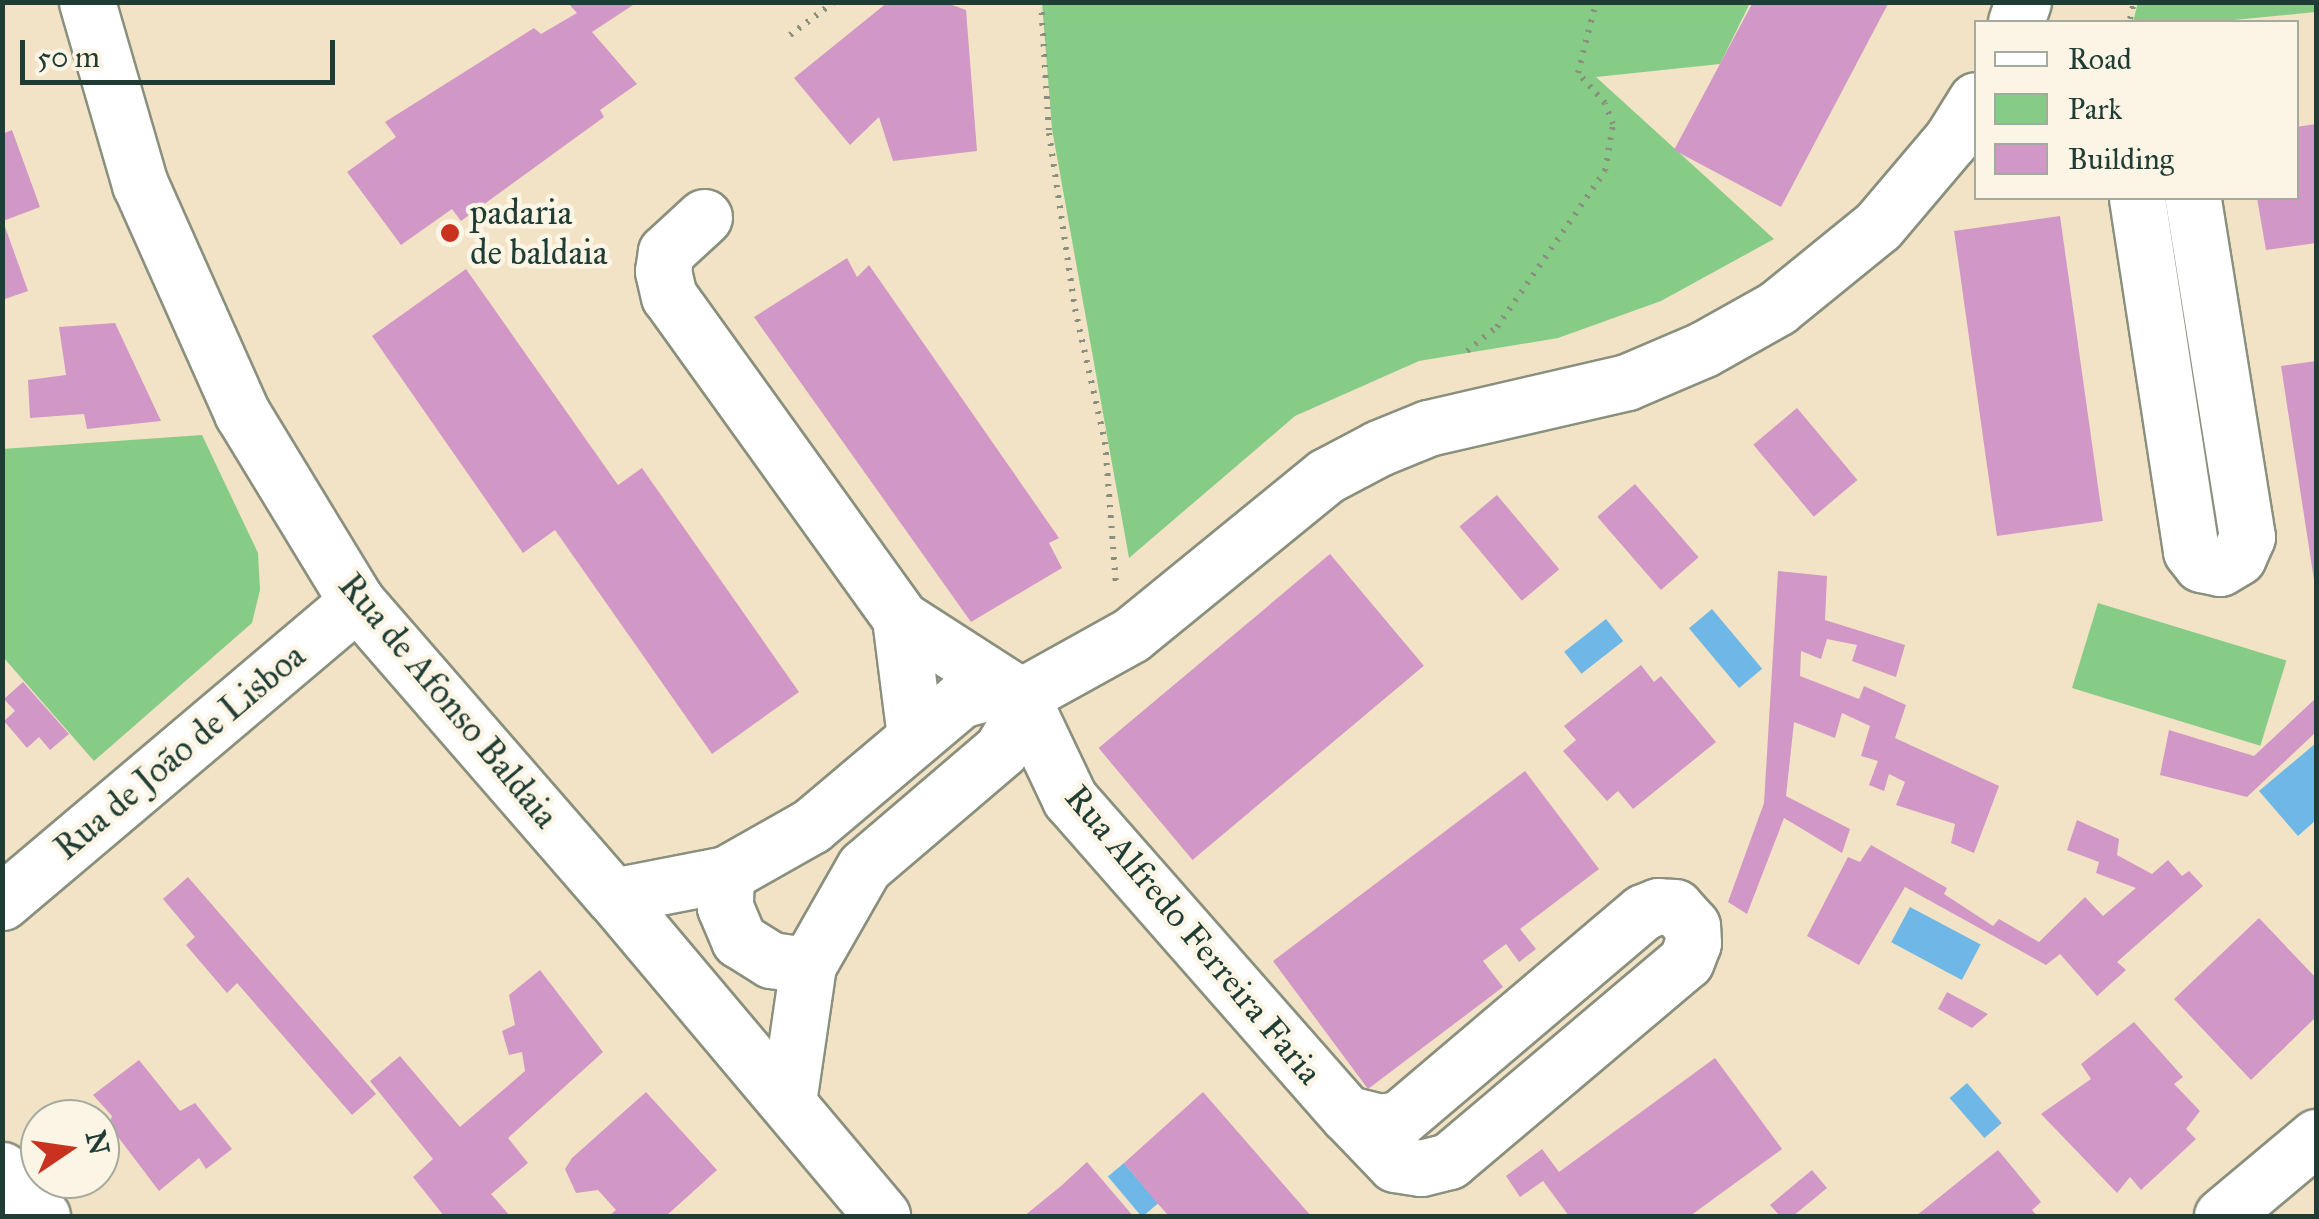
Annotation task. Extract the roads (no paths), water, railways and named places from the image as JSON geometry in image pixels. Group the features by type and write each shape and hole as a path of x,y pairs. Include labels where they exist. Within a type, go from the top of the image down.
{"street":[{"name":"Rua de Afonso Baldaia","path":"87,2 140,184 242,413 357,602 614,896 882,1216"},
{"path":"614,896 726,874 812,826 960,700 989,692 1021,696 1131,635 1326,476 1379,448 1428,428 1627,382 1704,348 1777,308 1878,226 1952,140 1974,103"},
{"path":"2137,200 2191,551 2201,564 2220,568 2238,556 2247,537 2192,200"},
{"path":"704,217 666,252 664,272 669,296 900,618 1021,696"},
{"name":"Rua de João de Lisboa","path":"2,902 357,602"},
{"path":"900,618 915,736"},
{"path":"788,1102 808,965 864,867 1001,750 1016,724 1021,696"},
{"name":"Rua Alfredo Ferreira Faria","path":"1021,696 1070,799 1347,1114 1396,1164 1421,1168 1448,1161 1686,961 1693,943 1692,926 1675,907 1658,906 1642,912 1399,1119 1380,1122 1347,1114"},
{"path":"726,874 725,907 739,940 772,960 808,965"},
{"path":"2222,1216 2316,1137"},
{"path":"2,1170 42,1216"}],"water":[{"path":"1712,609 1762,669 1739,688 1689,628"},
{"path":"1606,619 1623,641 1581,674 1564,652"},
{"path":"2316,743 2316,820 2298,836 2259,791"},
{"path":"1910,907 1981,945 1962,980 1891,942"},
{"path":"1967,1083 2002,1123 1984,1138 1950,1098"},
{"path":"1124,1163 1158,1204 1141,1216 1108,1176"}],"place":[{"name":"padaria de baldaia","path":"450,233"}]}
